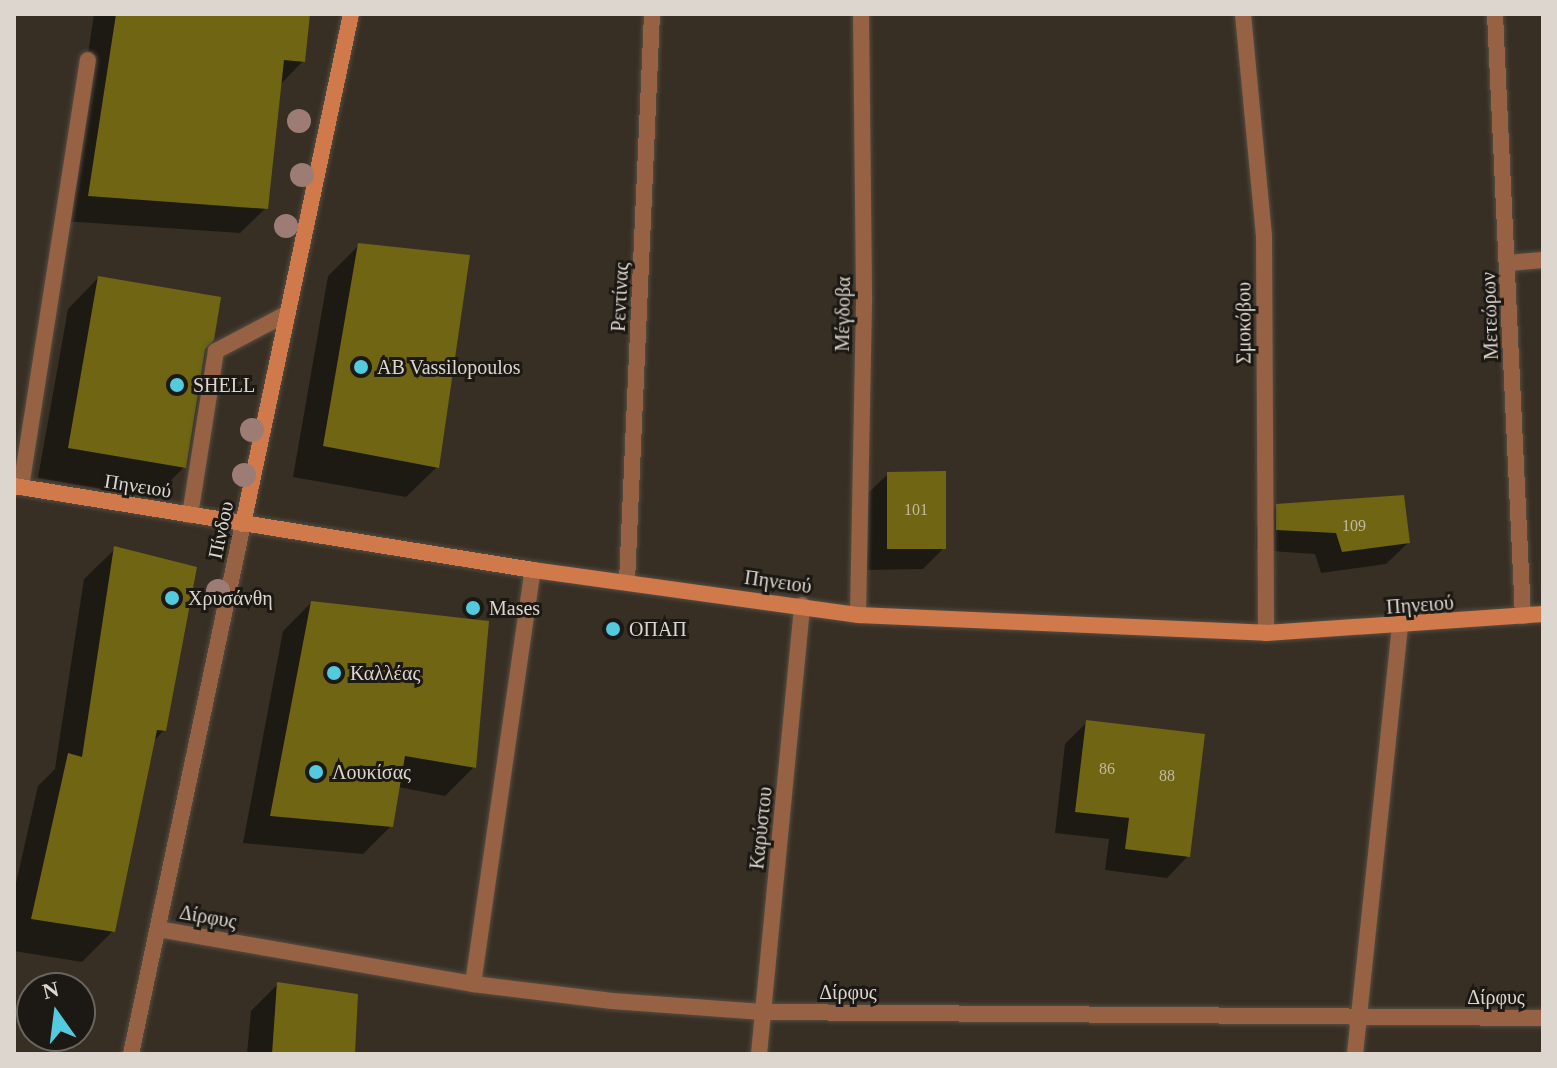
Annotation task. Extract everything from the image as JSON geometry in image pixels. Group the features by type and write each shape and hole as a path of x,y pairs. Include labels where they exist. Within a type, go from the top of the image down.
{"main road":[{"name":"Πίνδου","path":"243,524 351,14"},
{"name":"Πηνειού","path":"17,487 533,570 858,615 1266,633 1400,627 1543,614"}],"street":[{"name":"Ρεντίνας","path":"627,582 652,14"},
{"name":"Μέγδοβα","path":"858,615 864,296 861,14"},
{"name":"Σμοκόβου","path":"1243,14 1264,236 1266,633"},
{"name":"Μετεώρων","path":"1495,14 1523,616"},
{"path":"17,487 88,60"},
{"path":"1508,263 1543,260"},
{"path":"190,515 216,351 288,313"},
{"name":"Πίνδου","path":"131,1054 243,524"},
{"path":"473,984 533,570"},
{"name":"Καρύστου","path":"759,1054 802,605"},
{"path":"1355,1054 1400,627"},
{"name":"Δίρφυς","path":"158,929 473,984 612,1001 763,1012 1543,1018"}],"building":[{"path":"116,14 310,14 305,62 284,60 268,209 88,196"},
{"path":"358,243 470,255 439,468 323,446"},
{"path":"98,276 221,297 214,340 205,349 186,468 68,448"},
{"path":"946,471 946,549 887,549 887,472"},
{"path":"1404,495 1410,543 1342,552 1336,533 1276,530 1276,504"},
{"path":"114,546 197,567 166,731 157,730 115,932 31,919 68,753 82,757"},
{"path":"311,601 489,621 476,768 405,756 393,827 270,816"},
{"path":"1086,720 1205,734 1190,857 1125,849 1129,818 1075,812"},
{"path":"277,982 358,994 355,1054 272,1054"}],"place":[{"name":"AB Vassilopoulos","path":"361,367"},
{"name":"SHELL","path":"177,385"},
{"name":"Χρυσάνθη","path":"172,598"},
{"name":"Mases","path":"473,608"},
{"name":"ΟΠΑΠ","path":"613,629"},
{"name":"Καλλέας","path":"334,673"},
{"name":"Λουκίσας","path":"316,772"}]}
